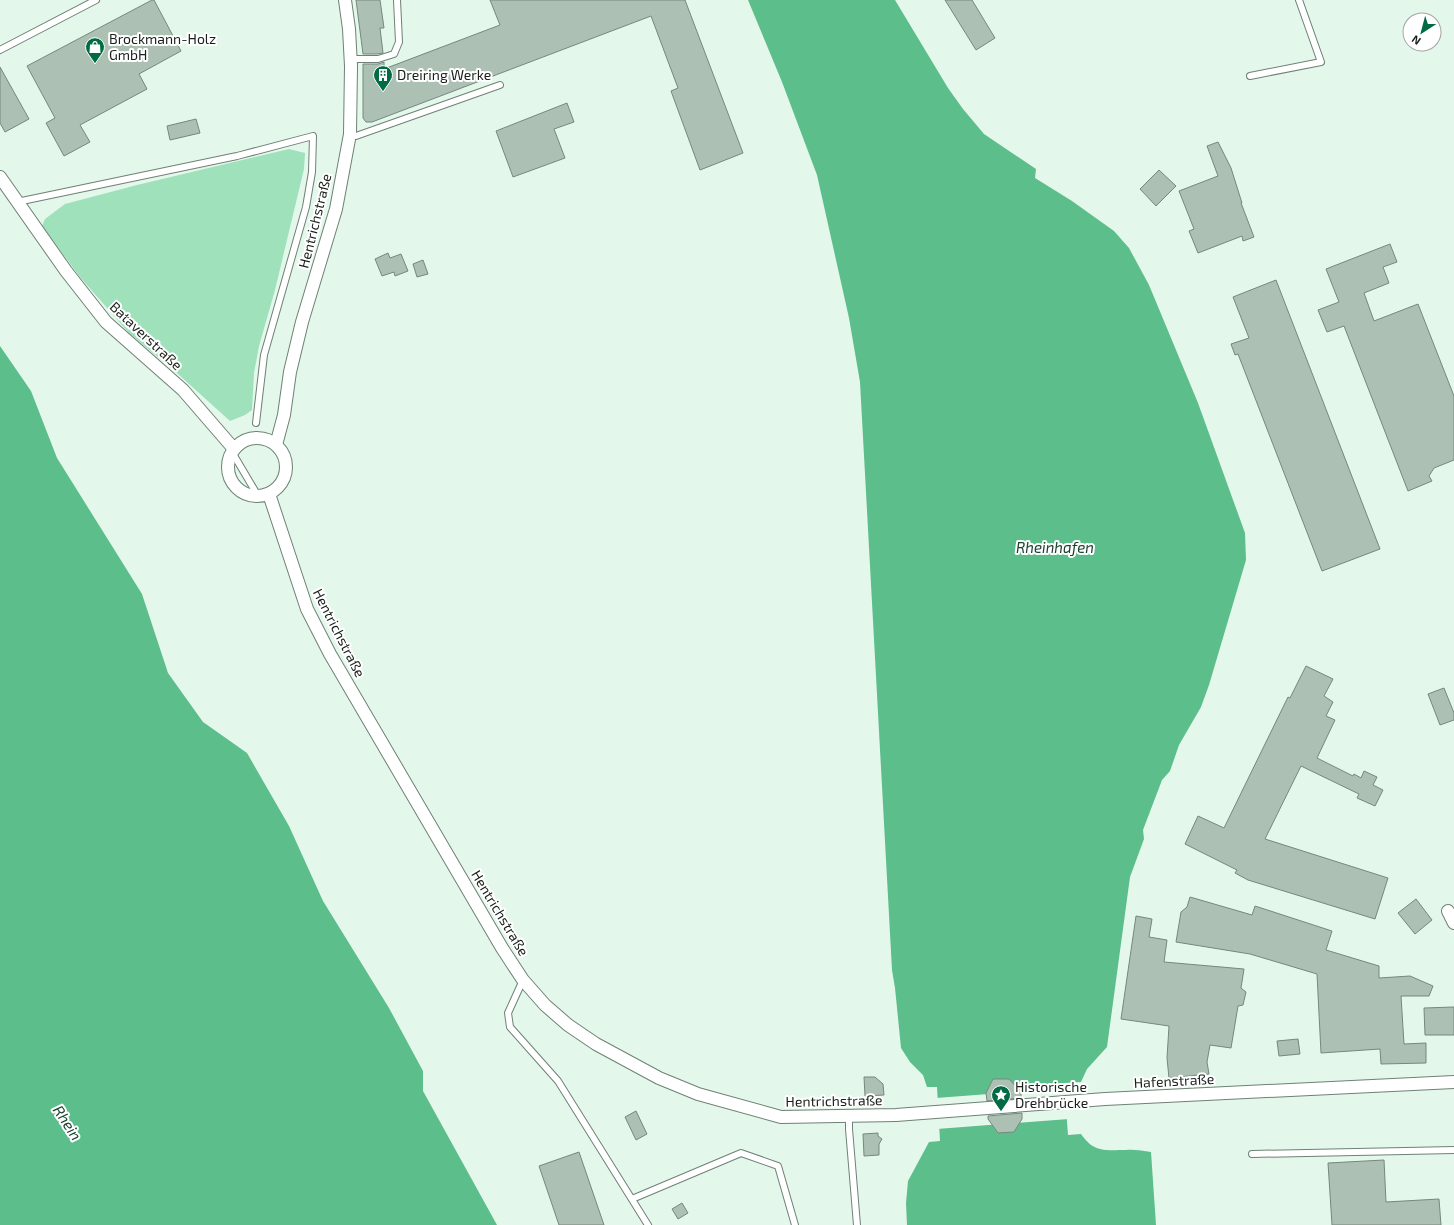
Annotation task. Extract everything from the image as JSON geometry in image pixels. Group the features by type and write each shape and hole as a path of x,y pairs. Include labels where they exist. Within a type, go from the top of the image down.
{"street":[{"name":"Hentrichstraße","path":"276,445 284,415 290,372 302,322 336,209 350,134 351,59 345,0"},
{"name":"Bataverstraße","path":"0,177 66,271 106,322 183,390 233,451"},
{"path":"257,438 266,440 276,445 284,457 286,470 283,480 277,488 264,495 252,496 243,493 233,483 229,475 229,457 233,451 246,440 257,438"},
{"name":"Hentrichstraße","path":"264,495 307,609 327,648 502,948 523,980 545,1005 568,1025 596,1044 659,1078 698,1094 781,1117 896,1115"},
{"path":"1448,911 1454,923"},
{"name":"Hafenstraße","path":"896,1115 1105,1099 1454,1082"}],"lane":[{"path":"0,50 96,0"},
{"path":"351,59 378,59 394,54 399,42 397,0"},
{"path":"1250,76 1321,62 1299,0"},
{"path":"350,134 356,136 500,85"},
{"path":"17,202 237,156 313,136 312,172 306,207 264,355 256,423"},
{"path":"523,980 508,1013 510,1027 558,1081 648,1225"},
{"path":"849,1116 857,1225"},
{"path":"1252,1154 1454,1150"},
{"path":"632,1199 741,1153 778,1166 795,1225"}],"shaded area":[{"path":"289,149 305,153 304,169 275,290 259,346 254,373 252,410 245,415 230,421 178,374 129,333 80,277 42,226 45,219 65,204 137,185"}],"water":[{"name":"Rheinhafen","path":"748,0 895,0 948,88 984,134 1036,169 1035,178 1072,201 1114,231 1129,248 1149,285 1198,403 1245,533 1246,560 1209,685 1201,707 1179,745 1170,771 1162,780 1143,830 1144,839 1130,877 1107,1047 1087,1069 1081,1082 1064,1083 1068,1135 1081,1134 1091,1145 1100,1149 1151,1152 1156,1225 907,1225 906,1203 908,1181 929,1142 940,1141 937,1087 927,1087 923,1075 910,1062 901,1048 892,970 860,382 849,318 817,175 782,82"},
{"name":"Rhein","path":"0,346 31,391 57,458 142,594 168,673 203,722 247,753 289,826 323,901 389,1008 423,1071 423,1091 497,1225 0,1225"}],"pier":[{"name":"Historische Drehbrücke","path":"1066,1088 1069,1119 937,1129 936,1098"}],"building":[{"path":"154,0 181,51 139,74 147,89 80,125 90,142 64,156 46,123 55,118 27,66"},
{"path":"356,0 380,0 384,28 380,28 383,53 363,54"},
{"path":"490,0 685,0 743,153 700,170 671,91 678,88 651,16 372,122 366,122 363,118 363,64 378,64 384,62 384,69 500,25"},
{"path":"945,0 972,0 995,38 976,50"},
{"path":"0,67 29,119 5,132 0,123"},
{"path":"567,103 574,122 554,129 565,158 513,177 496,131"},
{"path":"196,119 200,133 170,140 167,126"},
{"path":"1218,142 1231,168 1241,203 1254,237 1243,241 1242,236 1198,253 1189,231 1194,229 1179,191 1218,176 1207,146"},
{"path":"1159,170 1176,186 1156,206 1140,189"},
{"path":"1390,244 1397,262 1383,267 1389,283 1364,293 1374,321 1418,304 1454,396 1454,460 1434,468 1429,476 1432,481 1408,491 1344,326 1327,332 1318,310 1339,302 1326,269"},
{"path":"388,253 390,258 401,254 408,271 395,276 394,272 382,276 375,259"},
{"path":"423,260 428,274 417,277 413,264"},
{"path":"1276,280 1380,549 1322,571 1238,354 1235,355 1231,344 1249,338 1233,297"},
{"path":"1306,666 1333,679 1324,696 1333,702 1326,716 1335,720 1317,758 1353,776 1354,774 1361,778 1364,771 1377,777 1373,785 1383,790 1375,806 1357,798 1359,794 1301,766 1265,839 1388,878 1375,919 1248,880 1235,873 1237,870 1185,844 1198,816 1224,828 1288,697 1290,698"},
{"path":"1444,688 1454,713 1454,720 1440,725 1428,694"},
{"path":"1190,897 1252,915 1255,906 1332,931 1326,950 1379,966 1379,978 1410,976 1433,986 1429,996 1401,996 1404,1044 1426,1043 1426,1063 1381,1064 1380,1049 1321,1053 1317,974 1250,954 1176,942 1181,912 1187,907"},
{"path":"1416,899 1432,920 1415,934 1398,913"},
{"path":"1136,916 1152,919 1149,937 1167,940 1164,962 1244,969 1241,988 1246,992 1243,1005 1238,1006 1231,1048 1210,1045 1207,1062 1209,1074 1169,1078 1167,1058 1169,1026 1121,1019"},
{"path":"1454,1007 1454,1035 1425,1035 1424,1008"},
{"path":"1298,1039 1300,1054 1279,1056 1277,1041"},
{"path":"864,1077 875,1077 883,1084 884,1095 865,1096"},
{"path":"993,1079 1009,1079 1021,1092 1021,1098 987,1101 986,1093"},
{"path":"636,1111 647,1134 636,1140 625,1117"},
{"path":"1022,1113 1022,1119 1014,1132 998,1133 988,1119 988,1116"},
{"path":"878,1133 878,1136 882,1139 879,1144 879,1155 864,1156 863,1134"},
{"path":"579,1152 604,1225 559,1225 539,1166"},
{"path":"1384,1160 1386,1202 1439,1199 1441,1225 1332,1225 1328,1163"},
{"path":"682,1203 688,1213 678,1219 672,1209"}],"place":[{"name":"Brockmann-Holz GmbH","path":"95,64"},
{"name":"Dreiring Werke","path":"383,92"},
{"name":"Historische Drehbrücke","path":"1001,1112"}]}
